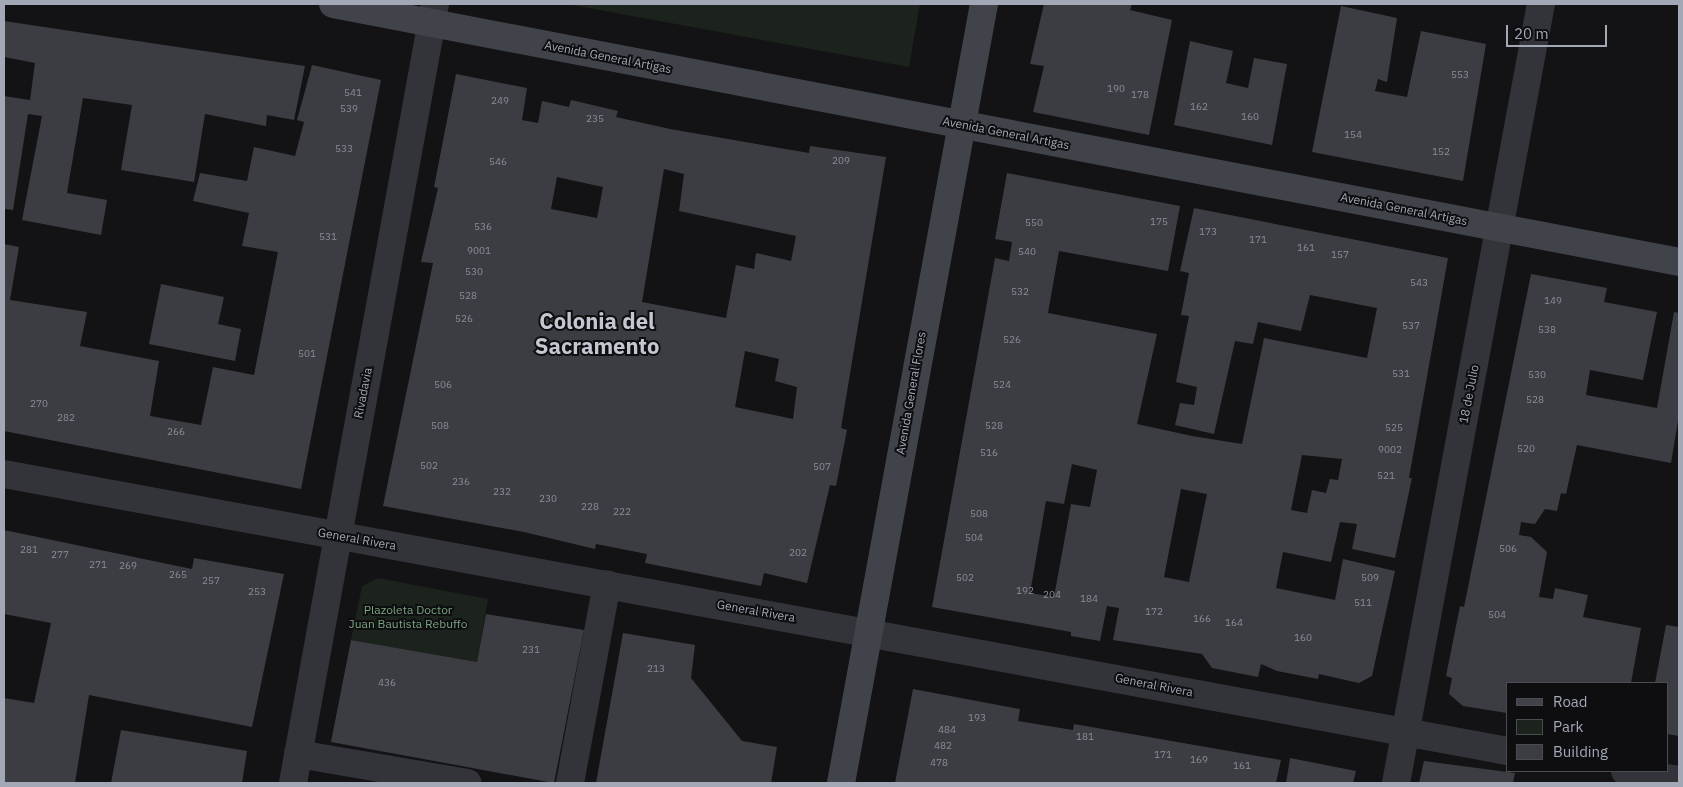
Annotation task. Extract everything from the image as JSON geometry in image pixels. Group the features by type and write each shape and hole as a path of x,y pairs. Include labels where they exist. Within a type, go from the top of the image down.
{"street":[{"name":"Avenida General Artigas","path":"333,4 434,13 961,124 1679,262"},
{"name":"Avenida General Flores","path":"841,783 984,4"},
{"name":"18 de Julio","path":"1396,783 1541,4"},
{"name":"Rivadavia","path":"293,783 336,536 434,13"},
{"name":"General Rivera","path":"4,474 336,536 868,631 1405,733 1506,750"},
{"path":"570,783 607,584"},
{"path":"298,754 468,783"},
{"path":"1631,772 1679,780"}],"green space":[{"path":"567,4 920,4 909,67"},
{"name":"Plazoleta Doctor Juan Bautista Rebuffo","path":"378,578 488,599 477,662 351,640 362,586"}],"building":[{"path":"1044,4 1132,4 1130,10 1172,20 1149,135 1033,112 1044,66 1030,64"},
{"path":"1341,6 1397,18 1387,82 1378,79 1375,91 1407,97 1421,31 1486,44 1463,181 1312,152"},
{"path":"4,21 305,66 294,120 267,115 266,126 205,114 194,182 121,170 132,105 83,98 67,193 107,200 101,235 22,220 42,116 28,114 13,210 4,209 4,96 30,100 35,63 4,57"},
{"path":"1190,41 1233,51 1226,83 1248,88 1254,58 1287,64 1272,145 1174,125"},
{"path":"312,65 381,80 301,489 4,431 4,244 19,247 10,300 87,312 80,346 159,361 150,416 201,425 213,367 254,375 278,252 242,246 249,213 193,201 200,173 247,181 254,147 295,156 304,122 297,120"},
{"path":"456,74 527,88 522,120 538,123 542,101 569,107 571,100 618,111 616,117 670,129 809,153 810,146 886,157 841,428 847,430 836,486 830,485 807,583 764,573 761,586 645,563 647,554 596,544 595,549 524,532 383,506 433,263 421,262 438,188 434,187","holes":["664,169 684,174 679,211 796,236 791,261 756,253 754,269 736,265 726,318 642,302","557,177 603,187 597,218 551,209","745,351 779,359 775,381 797,387 793,419 735,407"]},
{"path":"1007,173 1180,206 1168,271 1059,251 1048,313 1157,334 1137,424 1242,444 1264,338 1367,358 1377,308 1310,295 1301,331 1258,322 1253,344 1235,341 1214,434 1175,425 1180,403 1194,405 1197,387 1176,382 1189,316 1181,315 1189,273 1180,271 1194,208 1448,258 1409,478 1412,478 1395,558 1352,549 1357,524 1340,522 1331,562 1283,552 1276,588 1335,600 1343,559 1395,571 1372,676 1359,683 1319,674 1318,679 1277,671 1261,664 1258,677 1212,668 1202,654 1113,640 1119,608 1107,606 1100,641 1071,636 1071,632 932,607 995,258 1009,261 1012,242 995,239","holes":["1302,455 1342,459 1338,480 1330,479 1326,493 1312,490 1307,513 1291,510","1072,464 1097,470 1090,507 1071,504 1054,597 1030,593 1046,501 1064,504","1181,489 1207,494 1189,582 1164,577"]},
{"path":"1531,274 1607,288 1604,302 1657,312 1643,380 1590,370 1586,395 1657,408 1674,312 1679,313 1679,415 1671,463 1577,445 1566,494 1561,493 1557,511 1545,509 1535,524 1521,522 1519,535 1531,537 1547,552 1539,597 1553,599 1555,588 1588,595 1583,617 1641,628 1631,682 1506,682 1506,713 1463,706 1449,694 1452,678 1446,676 1460,606 1464,607"},
{"path":"161,284 224,297 218,324 241,329 235,361 149,344"},
{"path":"4,530 192,569 194,558 284,574 252,727 89,695 75,783 4,783 4,698 34,703 51,623 4,614"},
{"path":"486,614 584,630 554,783 331,742 351,640 477,662"},
{"path":"1666,625 1679,627 1679,736 1668,734 1668,682 1655,682"},
{"path":"623,633 695,645 691,678 742,741 777,747 771,783 596,783"},
{"path":"913,689 1020,709 1018,721 1073,730 1074,724 1281,760 1276,783 895,783"},
{"path":"121,730 247,751 242,783 111,783"},
{"path":"1290,758 1356,771 1353,783 1286,783"},
{"path":"1424,761 1515,773 1513,783 1419,783"}],"district":[{"name":"Colonia del Sacramento","path":"597,332"}]}
